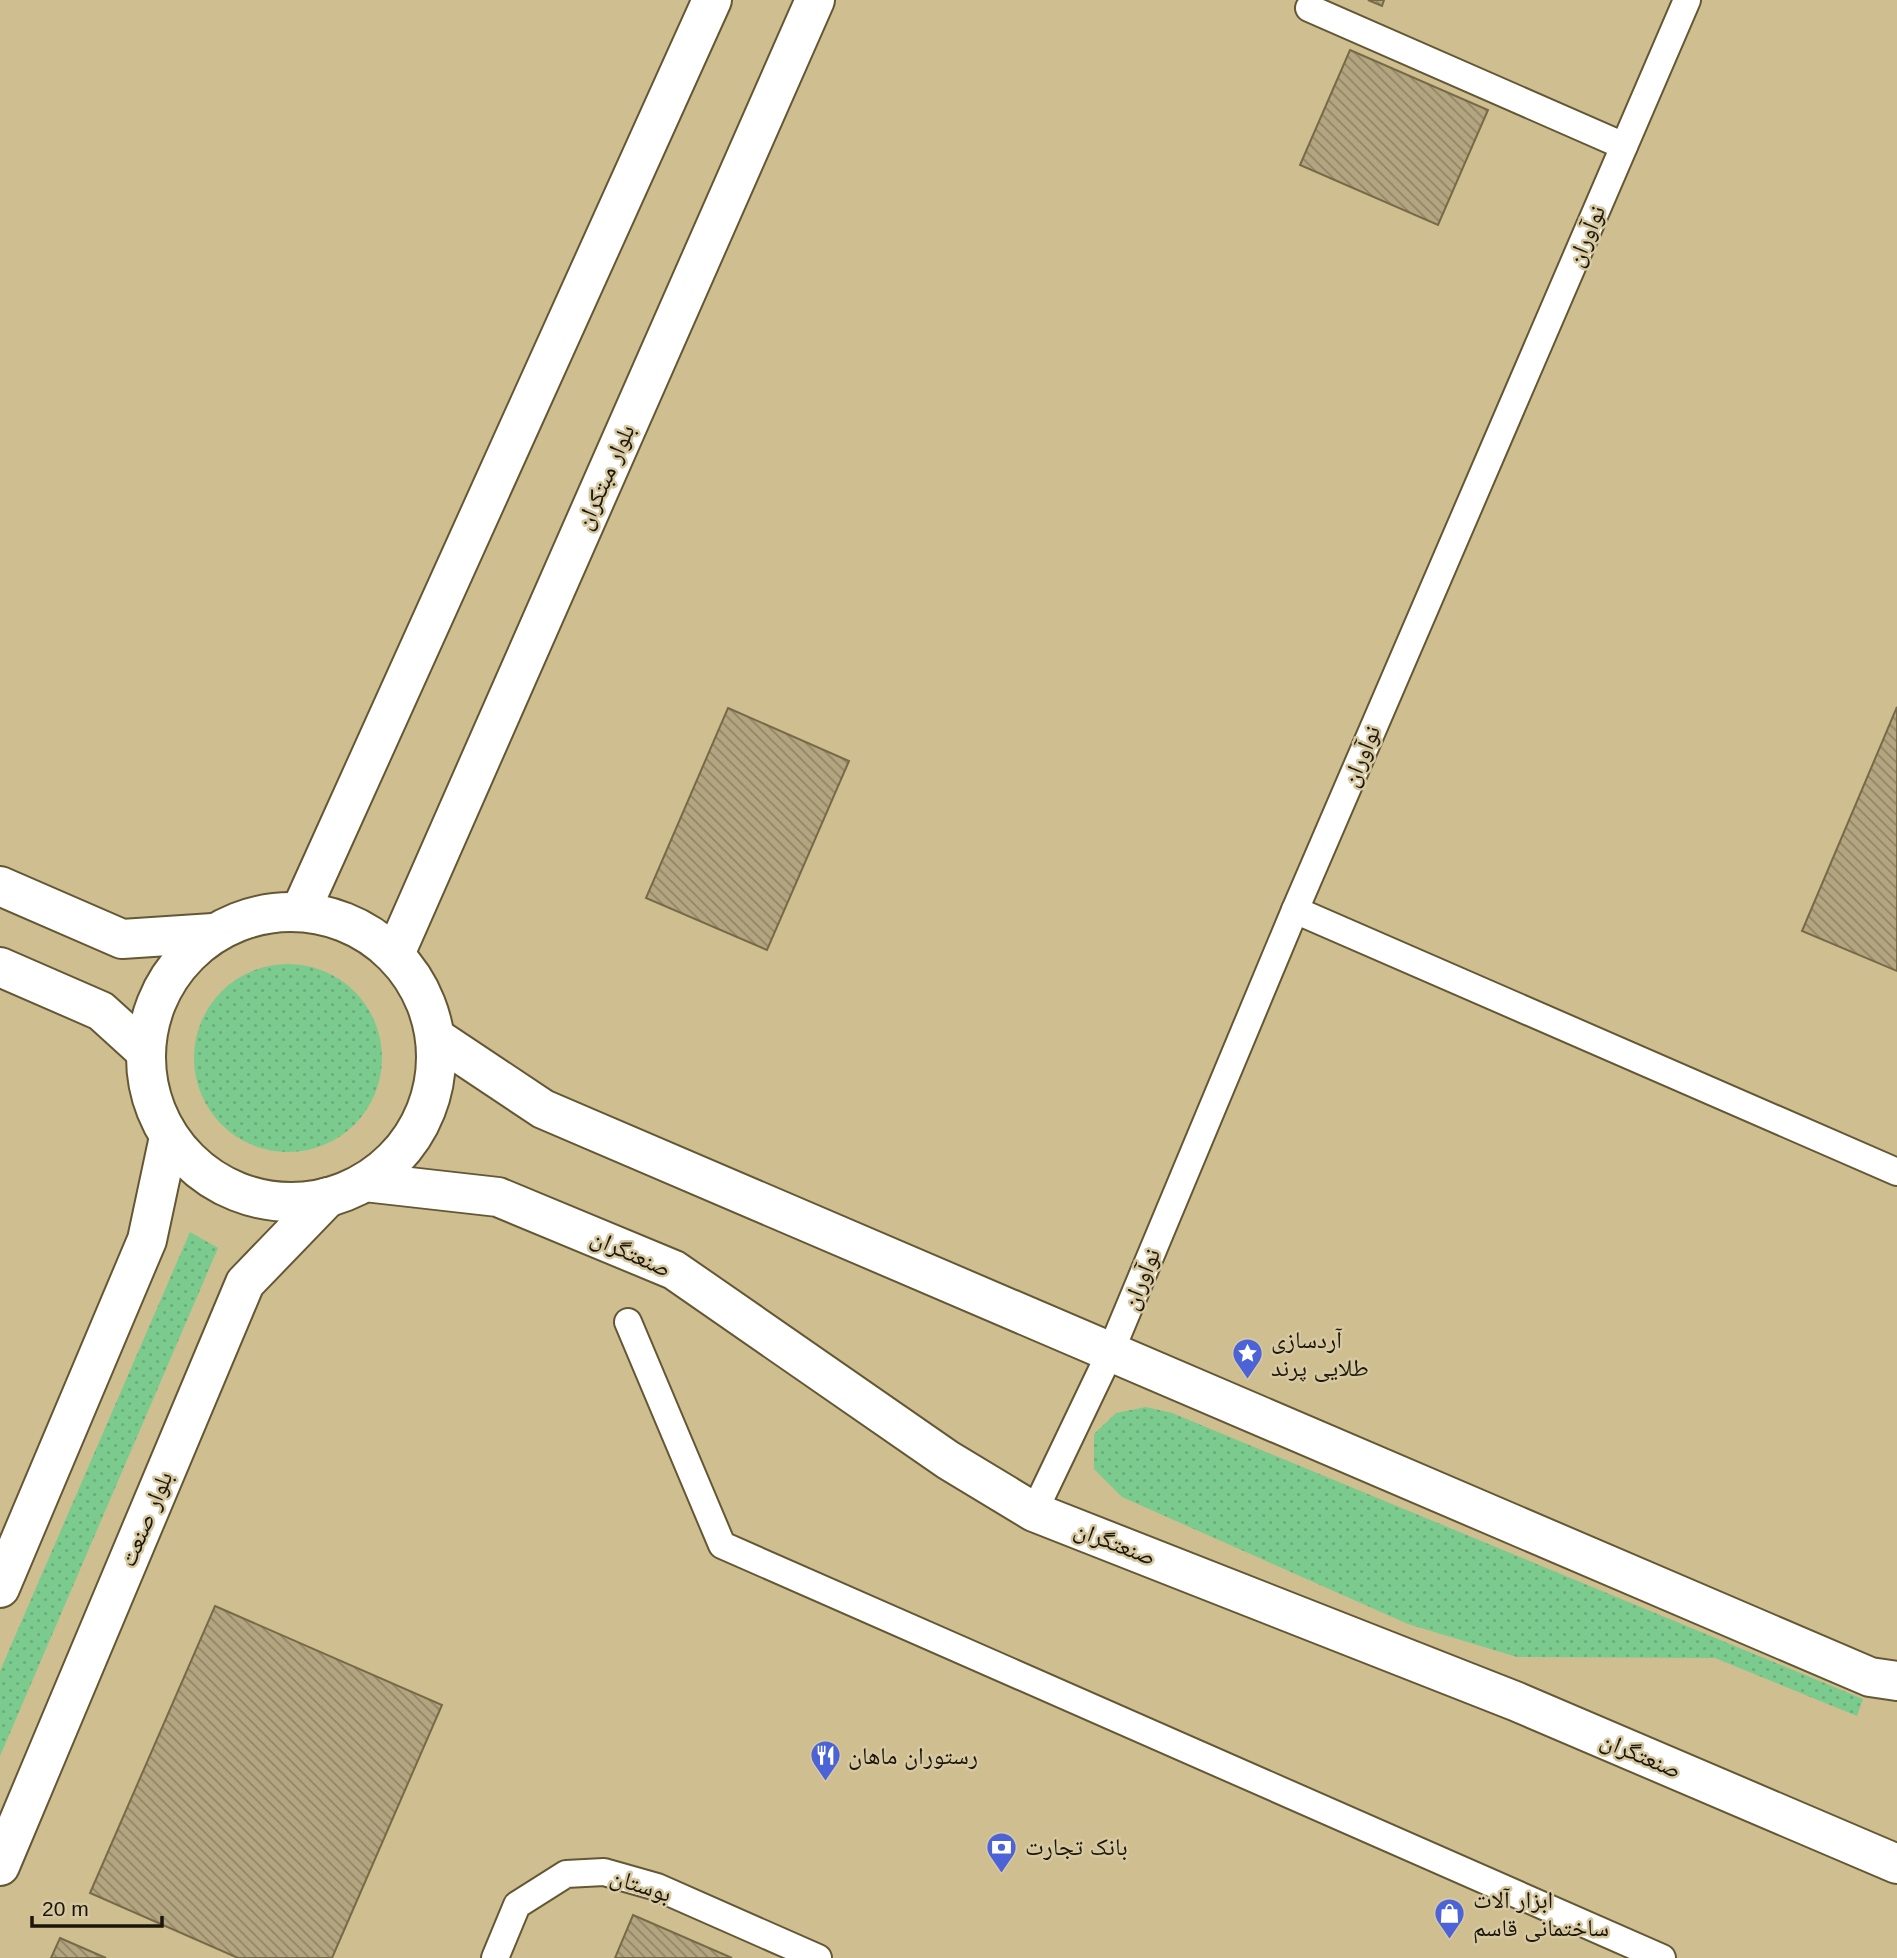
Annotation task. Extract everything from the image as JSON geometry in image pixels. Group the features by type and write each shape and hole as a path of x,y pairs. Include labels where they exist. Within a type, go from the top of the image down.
{"street":[{"path":"301,911 712,0"},
{"name":"بلوار مبتکران","path":"395,954 815,0"},
{"path":"0,886 122,939 213,933"},
{"path":"301,911 356,926 395,954 419,987 435,1037 429,1101 416,1129 393,1160 365,1182 328,1198 285,1202 246,1196 204,1174 169,1137 151,1097 145,1051 156,1000 181,960 213,933 258,914 301,911"},
{"path":"0,967 101,1011 145,1051"},
{"path":"435,1037 543,1109 1870,1677 1897,1681"},
{"path":"0,1588 147,1240 169,1137"},
{"name":"صنعتگران","path":"365,1182 498,1198 674,1270 948,1460 1034,1512 1516,1701 1897,1864"},
{"name":"بلوار صنعت","path":"0,1866 246,1283 328,1198"}],"lane":[{"name":"نوآوران","path":"1034,1512 1110,1353 1295,911 1687,0"},
{"path":"1308,8 1624,146"},
{"path":"1295,911 1897,1172"},
{"path":"628,1322 722,1545 1662,1958"},
{"name":"بوستان","path":"495,1958 517,1905 566,1874 604,1872 657,1887 818,1958"}],"shaded area":[{"path":"0,0 1897,0 1897,1958 0,1958"}],"green space":[{"path":"288,964 306,965 324,971 355,991 375,1022 381,1040 381,1076 375,1094 355,1125 324,1145 306,1151 288,1152 270,1151 252,1145 221,1125 201,1094 195,1076 194,1058 195,1040 201,1022 221,991 252,971 270,965"},
{"path":"190,1232 218,1248 0,1756 0,1671"},
{"path":"1146,1407 1172,1413 1863,1699 1857,1716 1715,1658 1517,1657 1408,1624 1122,1497 1094,1469 1094,1434 1116,1413"}],"building":[{"path":"1368,0 1384,0 1382,6"},
{"path":"1350,50 1488,110 1438,225 1300,165"},
{"path":"1897,707 1897,971 1802,931"},
{"path":"728,708 849,761 767,950 646,898"},
{"path":"215,1606 442,1705 332,1958 238,1958 90,1893"},
{"path":"633,1915 732,1958 615,1958"},
{"path":"60,1938 106,1958 51,1958"}],"place":[{"name":"آردسازی طلایی پرند","path":"1248,1381"},
{"name":"رستوران ماهان","path":"825,1783"},
{"name":"بانک تجارت","path":"1002,1874"},
{"name":"ابزار آلات ساختمانی قاسم","path":"1450,1941"}]}
